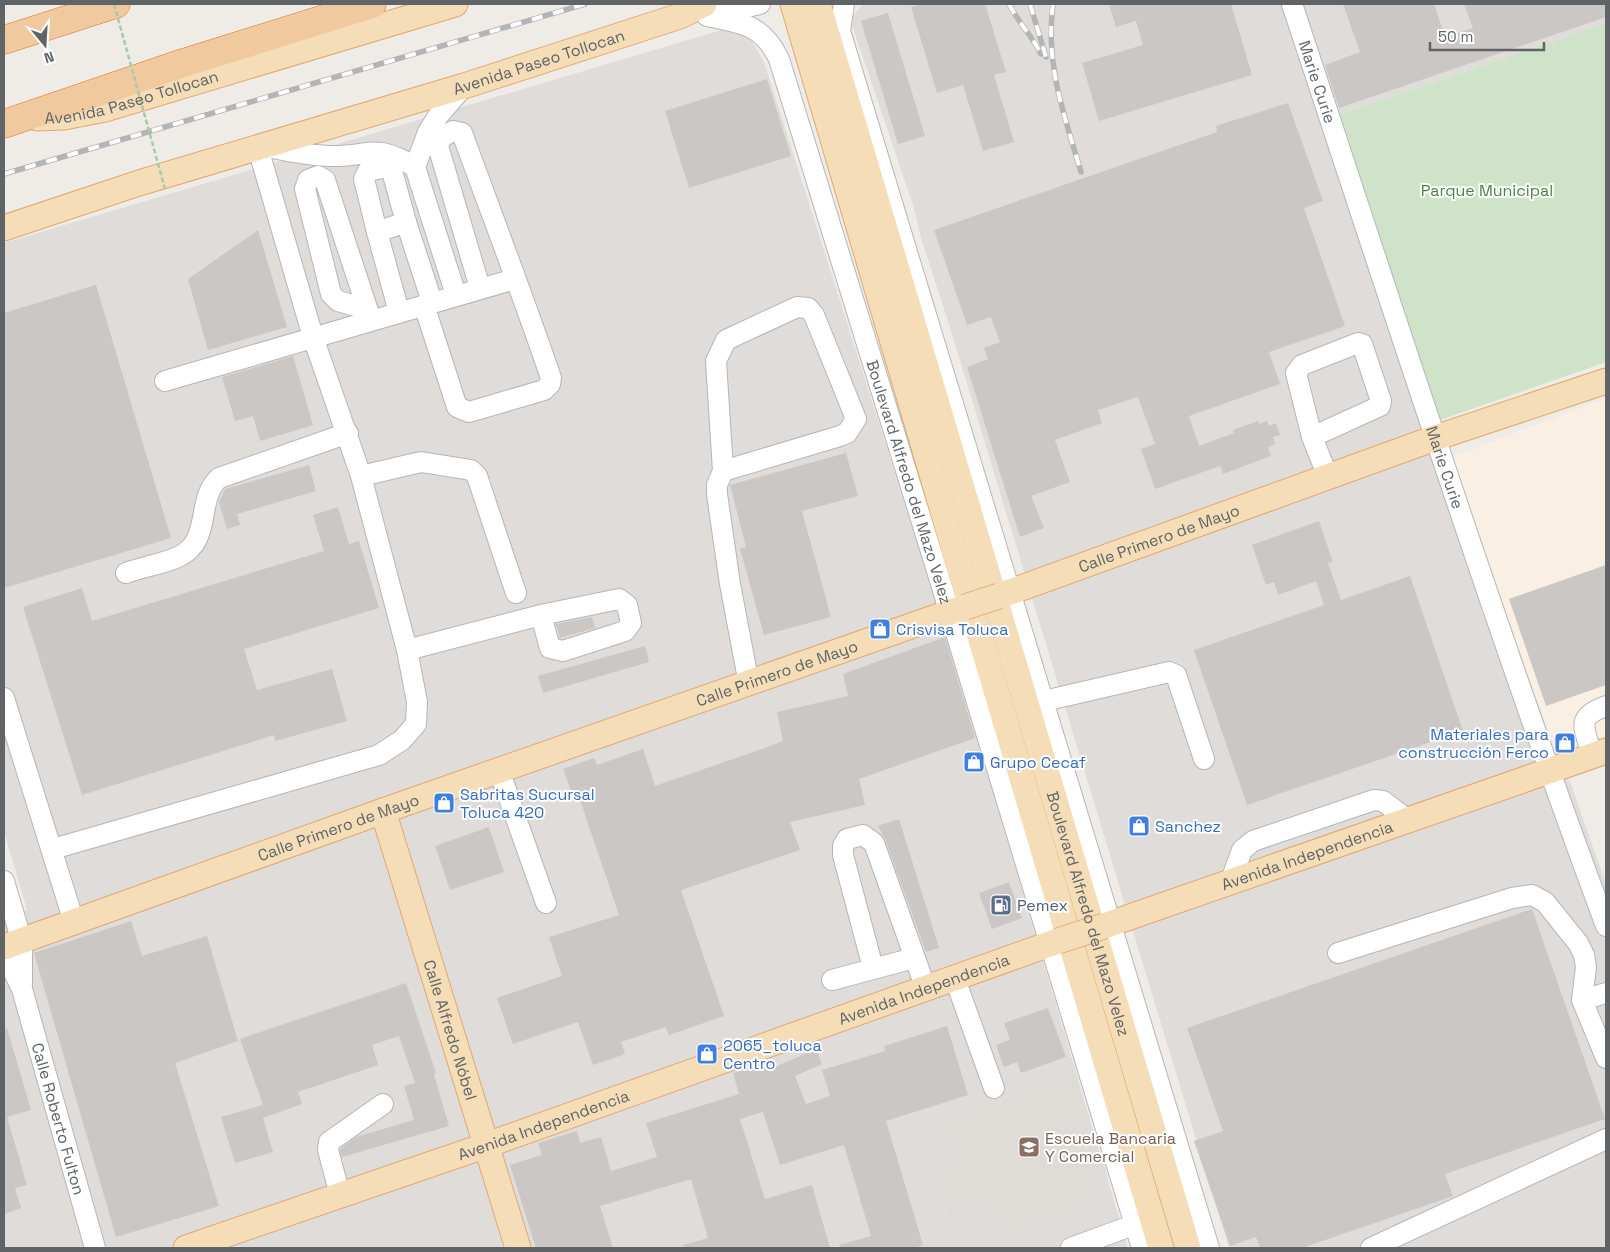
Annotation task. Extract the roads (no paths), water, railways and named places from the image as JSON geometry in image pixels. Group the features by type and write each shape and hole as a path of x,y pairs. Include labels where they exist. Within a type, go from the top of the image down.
{"highway":[{"path":"14,37 72,4"},
{"path":"14,37 115,4"},
{"name":"Avenida Paseo Tollocan","path":"11,121 183,63 372,4"}],"main road":[{"name":"Avenida Paseo Tollocan","path":"11,121 64,117 105,110 455,4"},
{"name":"Boulevard Alfredo del Mazo Velez","path":"793,4 1161,1248"},
{"name":"Boulevard Alfredo del Mazo Velez","path":"818,4 1188,1248"},
{"name":"Avenida Paseo Tollocan","path":"4,228 139,183 464,86 680,16 706,10"},
{"name":"Calle Primero de Mayo","path":"10,947 74,922 382,811 749,684 1435,438 1606,381"},
{"name":"Avenida Independencia","path":"186,1248 487,1145 1054,943 1599,753"},
{"name":"Calle Alfredo Nóbel","path":"382,811 518,1248"}],"street":[{"path":"706,10 760,4"},
{"path":"844,4 840,31 1004,593"},
{"name":"Marie Curie","path":"1292,4 1435,438 1548,771 1606,926"},
{"name":"Boulevard Alfredo del Mazo Velez","path":"706,10 755,29 769,42 779,60 957,610 1142,1248"},
{"path":"456,295 415,167 428,132 438,116 464,86"},
{"path":"399,312 364,179 368,170 386,167 392,171 457,407 469,412 544,390 550,384 551,378 527,306 515,279 462,132 453,130 442,137 438,146 480,288"},
{"path":"53,850 379,755 402,740 416,724 417,702 407,650 362,476 314,337 261,147 316,155 382,151 395,155 415,167"},
{"path":"318,176 325,180 369,315 338,301 331,294 305,189 308,180 318,176"},
{"path":"377,232 406,222"},
{"path":"165,381 314,337 369,315 399,312 515,279"},
{"path":"723,471 840,436 852,427 856,419 814,315 808,308 797,307 726,340 716,360 723,471 717,485 717,494 730,584 749,684"},
{"path":"1312,437 1380,406 1381,401 1362,344 1358,343 1332,352 1298,368 1296,373 1312,437 1328,477"},
{"path":"126,573 179,556 191,547 201,534 207,492 219,478 348,433"},
{"path":"362,476 421,462 471,470 477,476 516,593"},
{"name":"Boulevard Alfredo del Mazo Velez","path":"1004,593 1018,615 1107,925 1209,1248"},
{"path":"407,650 541,615"},
{"path":"1044,701 1169,672 1176,675 1204,759"},
{"path":"4,698 74,922"},
{"path":"1599,753 1584,721 1586,715 1606,706"},
{"path":"499,770 546,903"},
{"path":"873,968 842,855 843,846 847,839 863,835 874,843 926,989"},
{"name":"Calle Roberto Fulton","path":"4,881 10,947 95,1248"},
{"path":"1338,953 1512,898 1532,896 1545,902 1584,955 1586,967 1582,1000 1606,1058"},
{"path":"832,980 914,958"},
{"path":"954,979 994,1088"},
{"path":"1582,1000 1606,993"},
{"path":"340,1195 328,1150 329,1142 384,1104"},
{"path":"1371,1248 1606,1138"},
{"path":"1071,1248 1136,1224"}],"railway":[{"path":"4,174 585,4"},
{"path":"1009,4 1041,54"},
{"path":"1030,4 1046,57"},
{"path":"1053,4 1051,26 1054,69 1081,172"}],"place":[{"name":"Crisvisa Toluca","path":"880,629"},
{"name":"Materiales para construcción Ferco","path":"1565,743"},
{"name":"Grupo Cecaf","path":"974,762"},
{"name":"Sabritas Sucursal Toluca 420","path":"444,803"},
{"name":"Sanchez","path":"1139,826"},
{"name":"Pemex","path":"1001,905"},
{"name":"2065_toluca Centro","path":"707,1054"},
{"name":"Escuela Bancaria Y Comercial","path":"1029,1147"}],"park label":[{"name":"Parque Municipal","path":"1487,190"}]}
